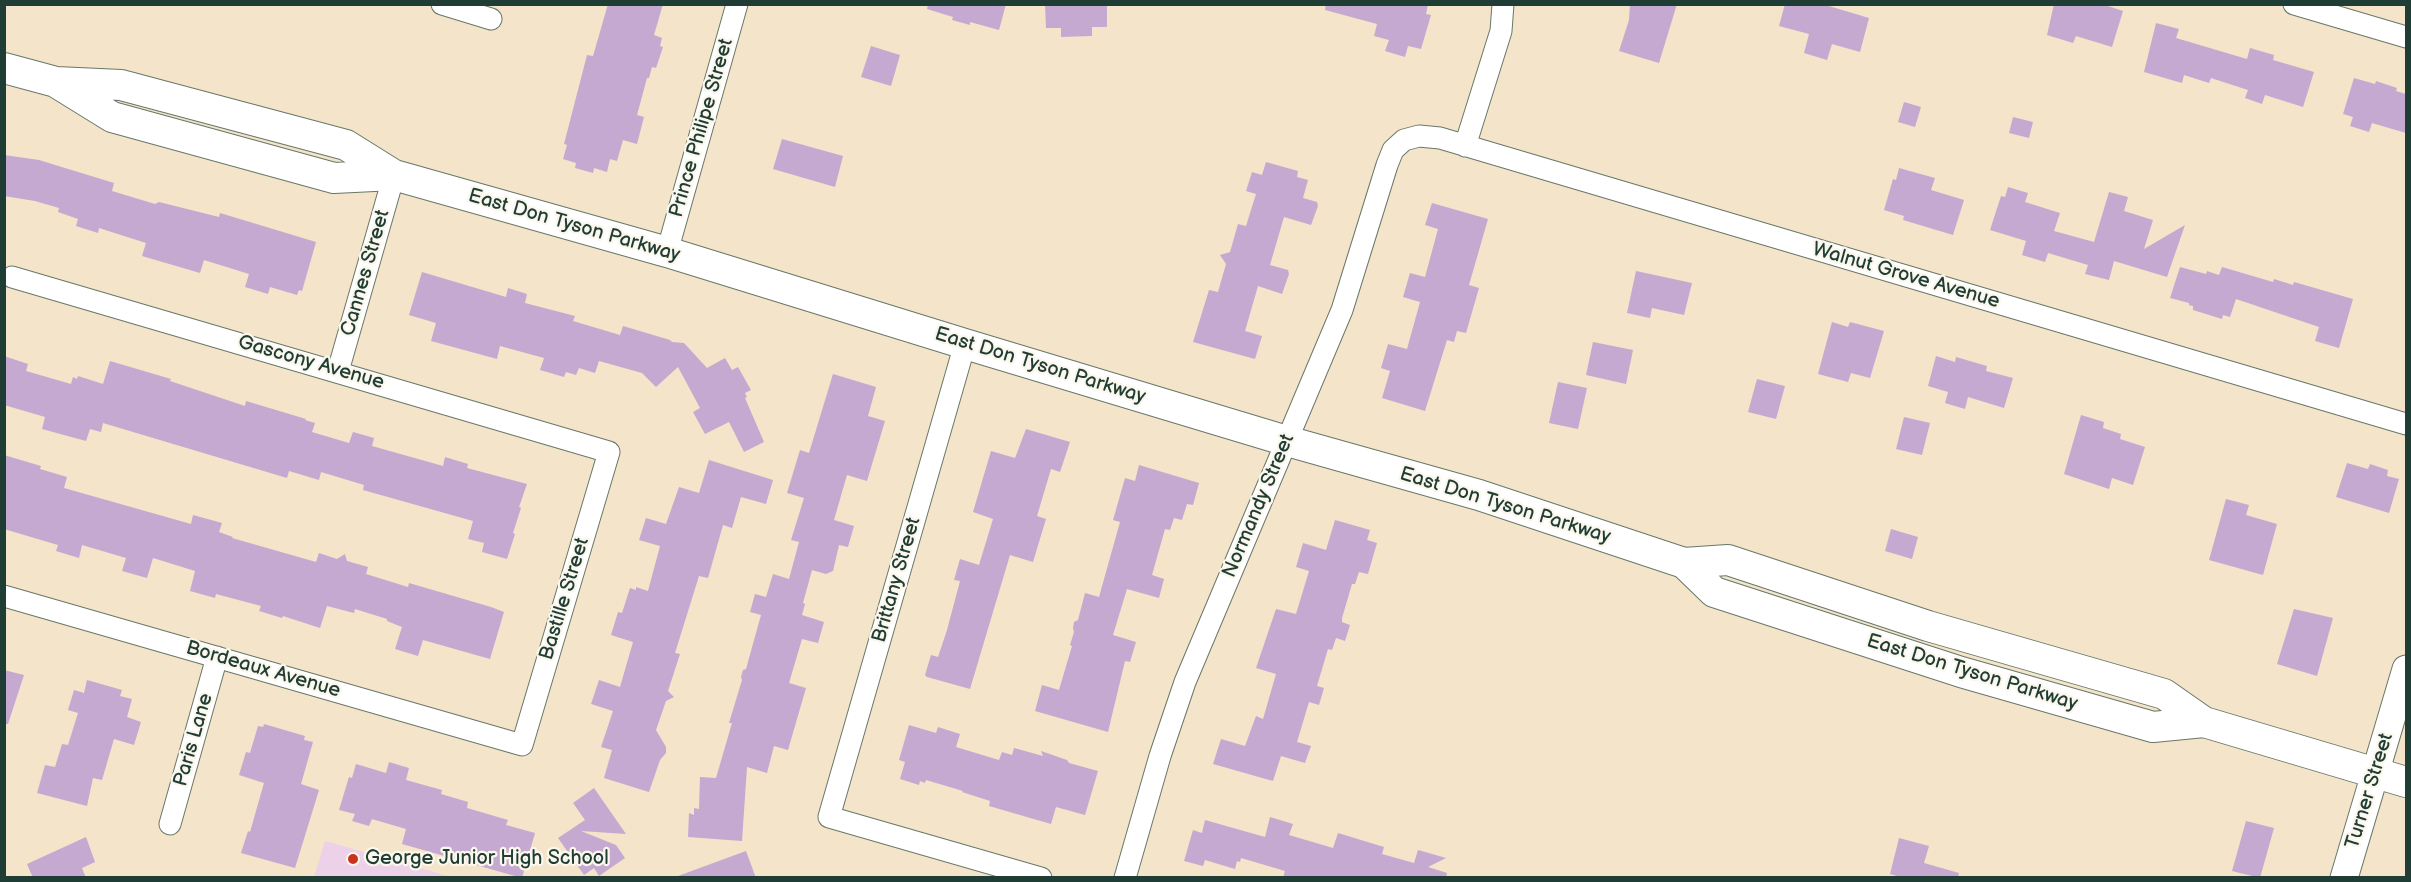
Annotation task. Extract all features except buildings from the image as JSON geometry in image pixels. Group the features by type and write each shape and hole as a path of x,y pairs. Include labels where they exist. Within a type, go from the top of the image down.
{"main road":[{"name":"East Don Tyson Parkway","path":"4,68 56,82 121,85 346,145 393,175 668,252 1287,441 1479,495 1684,563 1728,560 1928,626 2164,694 2204,722 2406,782"}],"street":[{"path":"442,4 491,20"},
{"name":"Prince Philipe Street","path":"668,252 737,4"},
{"path":"1465,146 1501,31 1503,4"},
{"path":"2294,4 2406,38"},
{"name":"Walnut Grove Avenue","path":"1404,140 1419,136 1440,138 2406,424"},
{"name":"Normandy Street","path":"1125,878 1160,756 1185,682 1342,310 1387,165 1394,150 1404,140"},
{"name":"Cannes Street","path":"338,371 393,175"},
{"name":"Gascony Avenue","path":"12,277 609,452"},
{"name":"Brittany Street","path":"965,344 829,817 1041,878"},
{"name":"Bastille Street","path":"522,745 609,452"},
{"name":"Bordeaux Avenue","path":"4,596 522,745"},
{"name":"Paris Lane","path":"170,824 217,657"},
{"name":"Turner Street","path":"2344,878 2406,669"}],"shaded area":[{"name":"George Junior High School","path":"325,841 451,877 314,877"}],"place":[{"name":"George Junior High School","path":"353,859"}]}
